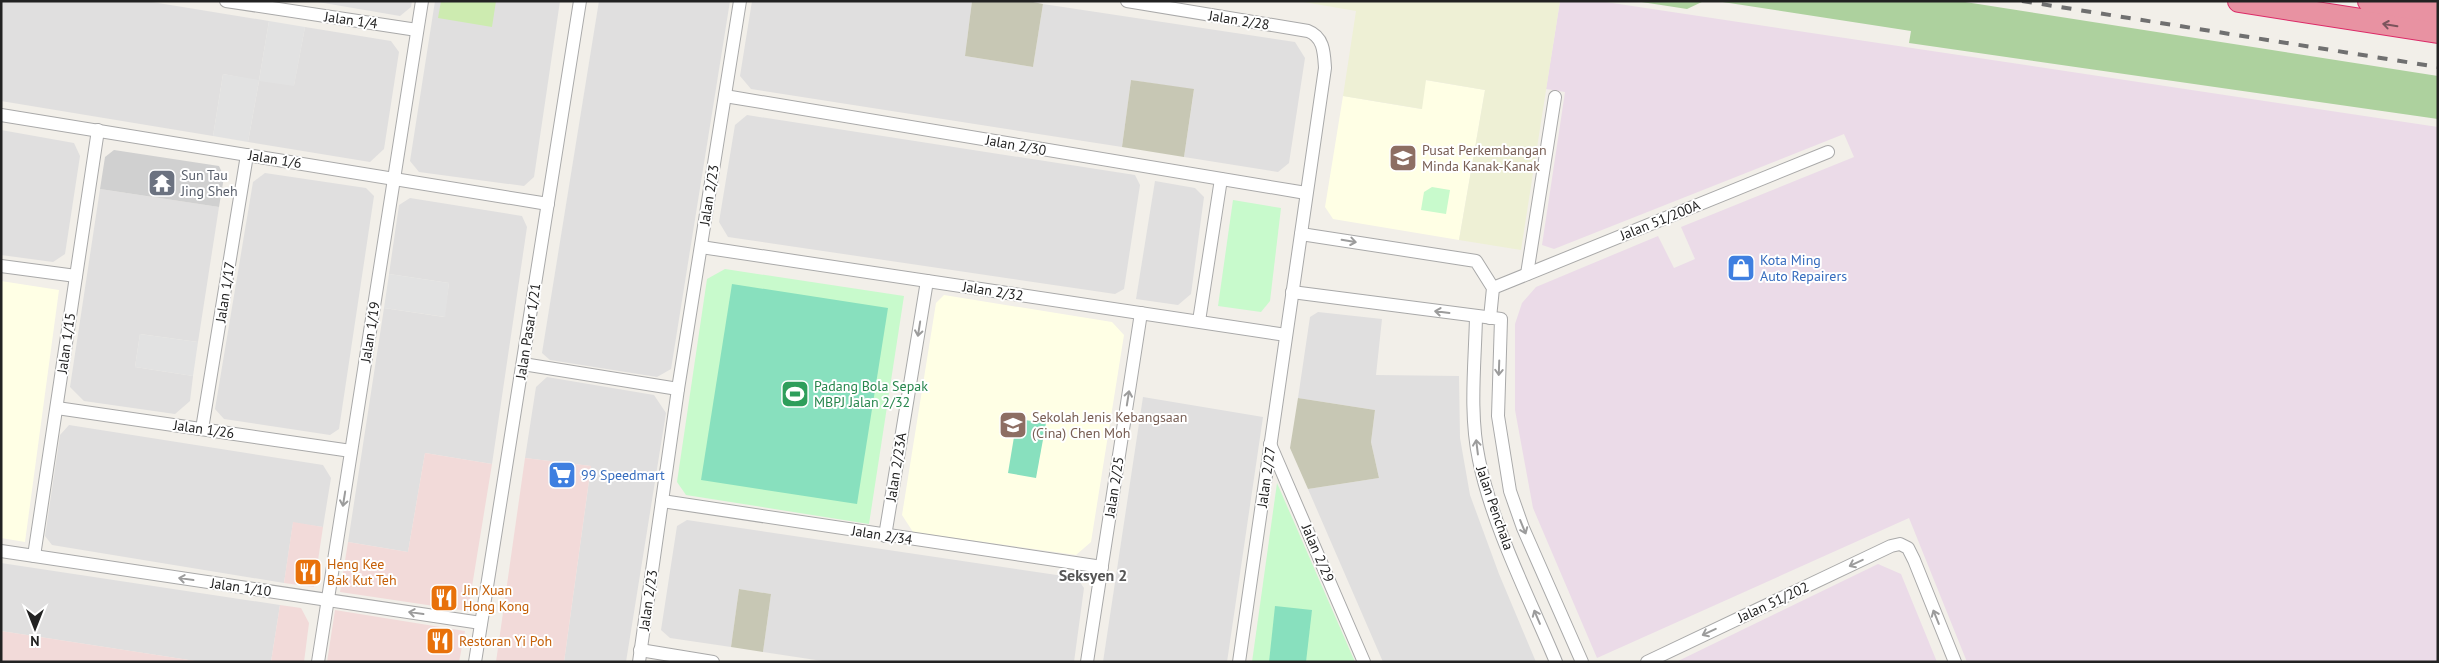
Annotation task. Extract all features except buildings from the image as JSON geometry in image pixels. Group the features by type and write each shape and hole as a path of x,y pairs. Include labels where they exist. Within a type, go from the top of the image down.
{"highway":[{"path":"2239,1 2438,32"},
{"path":"2369,1 2438,12"}],"street":[{"name":"Jalan 1/4","path":"226,1 418,30"},
{"name":"Jalan 1/19","path":"318,662 422,1"},
{"name":"Jalan Pasar 1/21","path":"475,662 580,1"},
{"name":"Jalan 2/23","path":"639,656 678,389 740,1"},
{"name":"Jalan 2/28","path":"1127,1 1308,31 1318,37 1324,49 1325,68"},
{"name":"Jalan 2/27","path":"1239,662 1325,68"},
{"name":"Jalan 2/30","path":"725,96 1306,193"},
{"path":"1527,274 1555,97"},
{"name":"Jalan 1/6","path":"1,115 548,204"},
{"name":"Jalan 1/15","path":"34,556 98,130"},
{"name":"Jalan 51/200A","path":"1493,288 1828,152"},
{"name":"Jalan 1/17","path":"202,429 247,155"},
{"path":"1200,322 1221,179"},
{"path":"1300,234 1476,261 1493,288"},
{"name":"Jalan 2/32","path":"701,247 1286,334"},
{"path":"1,266 76,276"},
{"name":"Jalan 2/23A","path":"885,536 926,281"},
{"name":"Jalan Penchala","path":"1493,288 1496,319 1498,416 1510,491 1523,528 1582,662"},
{"path":"1292,292 1496,319"},
{"name":"Jalan 2/25","path":"1087,662 1141,313"},
{"name":"Jalan Penchala","path":"1476,316 1473,415 1479,460 1489,497 1505,540 1556,662"},
{"path":"522,364 678,389"},
{"name":"Jalan 1/26","path":"57,408 351,451"},
{"name":"Jalan 2/29","path":"1270,444 1364,662"},
{"name":"Jalan 2/34","path":"662,501 885,536 1102,567"},
{"name":"Jalan 51/202","path":"1646,662 1876,553 1900,544 1908,548 1914,560 1955,662"},
{"name":"Jalan 1/10","path":"1,551 481,623"},
{"path":"639,656 713,662"}],"shaded area":[{"path":"1,1 146,1 269,21 259,80 294,85 305,27 391,41 399,52 384,149 370,162 248,142 259,81 223,74 213,136 1,101"},
{"path":"312,1 412,1 411,7 400,16"},
{"path":"435,1 560,1 534,177 524,186 419,172 410,161"},
{"path":"599,1 730,1 671,369 657,377 550,360 542,353"},
{"path":"752,1 972,1 965,56 1033,67 1043,4 1295,42 1305,58 1289,163 1278,172 1184,157 1194,90 1131,80 1122,147 751,89 740,76"},
{"path":"972,1 1028,1 1043,4 1033,67 965,56"},
{"path":"1298,1 1560,1 1521,250 1459,240 1485,90 1426,80 1422,109 1343,96 1356,11"},
{"path":"1560,1 1599,1 2438,127 2438,662 1967,662 1909,518 1597,658 1533,508 1515,410 1515,324 1522,303 1536,287 1658,236 1674,268 1695,259 1681,227 1854,157 1844,134 1554,249 1542,245 1565,92 1546,89"},
{"path":"269,21 305,27 294,86 259,81 248,142 213,136 223,74 259,80"},
{"path":"1131,80 1194,89 1184,157 1122,147"},
{"name":"Pusat Perkembangan Minda Kanak-Kanak","path":"1425,80 1485,90 1459,240 1333,219 1325,207 1343,96 1421,109"},
{"path":"747,115 1135,175 1140,185 1124,289 1115,294 728,237 719,222 735,125"},
{"path":"1,130 74,143 80,156 65,254 53,262 1,255"},
{"name":"Sun Tau Jing Sheh","path":"114,150 219,166 224,177 219,207 100,189 105,157"},
{"path":"265,173 366,188 374,196 339,429 330,435 224,419 215,409 253,182"},
{"path":"1155,181 1195,188 1204,197 1191,294 1178,305 1136,299"},
{"path":"100,189 219,207 198,342 140,334 135,367 193,376 190,401 175,414 84,401 70,387"},
{"path":"410,198 522,216 527,227 492,464 425,453 408,552 348,542 384,308 444,317 449,283 389,274 399,205"},
{"path":"389,274 449,283 445,317 384,308"},
{"path":"1,281 59,290 25,542 1,538"},
{"name":"Sekolah Jenis Kebangsaan (Cina) Chen Moh","path":"944,295 1112,322 1124,335 1091,542 1076,555 913,532 902,515 936,303"},
{"path":"1318,312 1382,319 1376,375 1459,376 1460,438 1470,495 1499,574 1536,662 1383,662 1308,489 1379,478 1371,442 1375,410 1298,398 1310,317"},
{"path":"140,334 198,342 193,376 135,367"},
{"path":"547,377 654,395 666,413 626,662 564,662 591,466 525,458 536,387"},
{"path":"1143,397 1263,417 1227,662 1103,662"},
{"path":"1298,398 1375,410 1371,442 1379,478 1308,489 1290,448"},
{"path":"69,425 323,465 331,478 323,527 293,523 284,583 52,545 45,536 60,435"},
{"path":"425,453 492,464 468,611 340,592 348,542 408,552"},
{"path":"525,458 591,466 564,662 496,662"},
{"path":"687,520 1077,578 1084,588 1074,662 829,662 763,652 771,594 739,589 731,647 670,638 661,630 677,526"},
{"path":"293,522 323,527 314,587 284,583"},
{"path":"1,563 280,605 271,662 202,662 1,631"},
{"path":"1878,564 1901,574 1937,662 1676,662"},
{"path":"739,589 771,594 763,652 731,647"},
{"path":"280,605 301,608 309,623 304,662 271,662"},
{"path":"335,610 465,631 459,662 327,662"},
{"path":"1,631 202,662 1,662"}],"green space":[{"path":"441,1 496,1 492,27 438,18"},
{"path":"1635,1 1704,1 1687,9"},
{"path":"1716,1 1959,1 2438,76 2438,119 1909,43 1911,31"},
{"path":"1432,187 1450,190 1446,214 1421,210 1424,192"},
{"path":"1233,200 1281,208 1270,301 1261,312 1218,306"},
{"name":"Padang Bola Sepak MBPJ Jalan 2/32","path":"725,269 904,296 869,524 686,495 677,482 707,279"},
{"name":"Padang Bola Sepak MBPJ Jalan 2/32","path":"732,284 888,308 857,504 701,480"},
{"path":"1017,419 1046,423 1036,478 1008,473"},
{"path":"1277,483 1355,662 1252,662"},
{"path":"1275,606 1312,610 1306,662 1269,662"}],"railway":[{"path":"2022,1 2438,67"}],"place":[{"name":"Pusat Perkembangan Minda Kanak-Kanak","path":"1403,158"},
{"name":"Sun Tau Jing Sheh","path":"162,183"},
{"name":"Kota Ming Auto Repairers","path":"1741,268"},
{"name":"Padang Bola Sepak MBPJ Jalan 2/32","path":"795,394"},
{"name":"Sekolah Jenis Kebangsaan (Cina) Chen Moh","path":"1013,425"},
{"name":"99 Speedmart","path":"562,475"},
{"name":"Heng Kee Bak Kut Teh","path":"308,572"},
{"name":"Jin Xuan Hong Kong","path":"444,598"},
{"name":"Restoran Yi Poh","path":"440,641"}],"district":[{"name":"Seksyen 2","path":"1093,575"}]}
